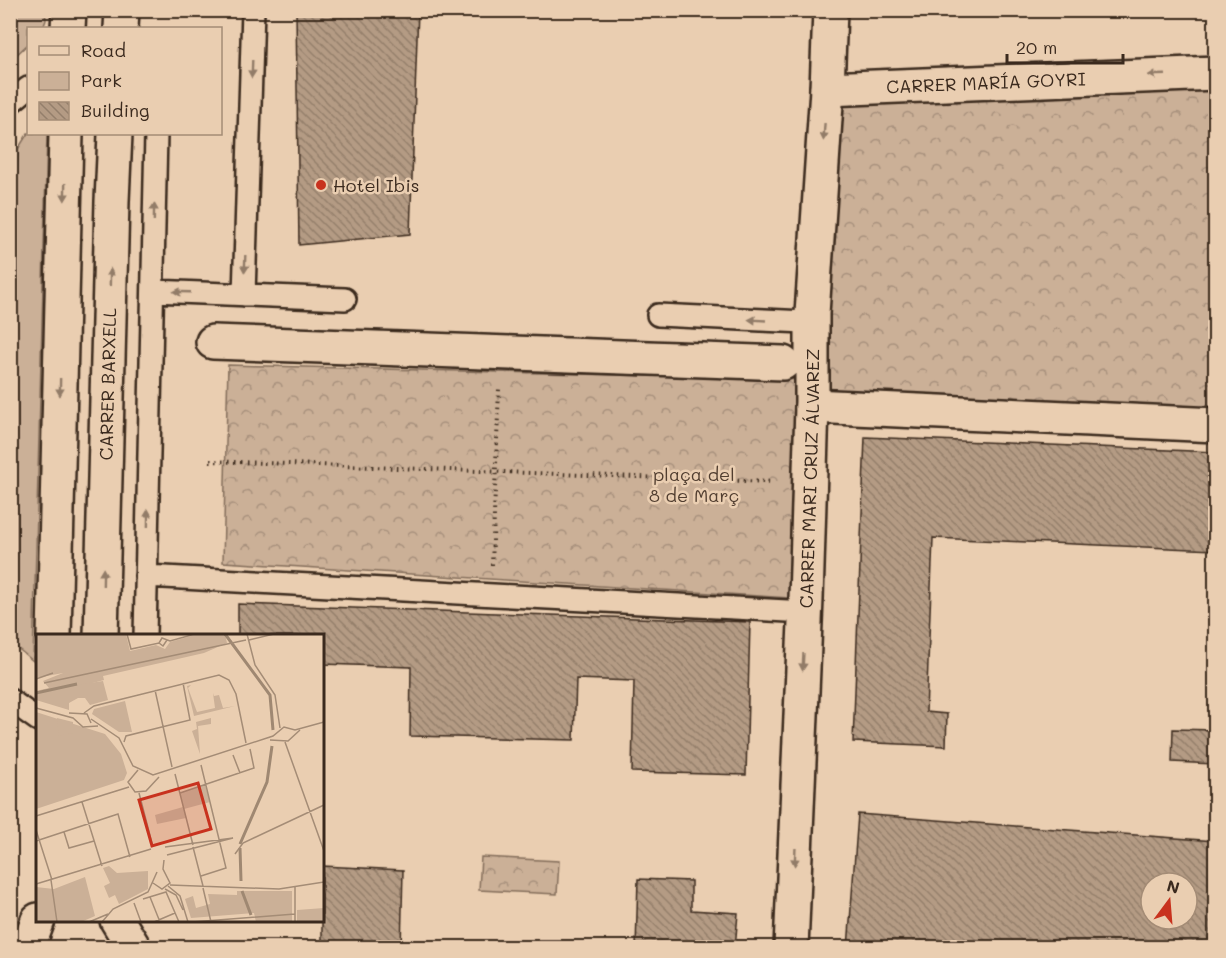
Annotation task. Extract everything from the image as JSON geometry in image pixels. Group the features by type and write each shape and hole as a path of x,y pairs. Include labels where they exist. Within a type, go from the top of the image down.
{"street":[{"path":"68,27 69,10"},
{"path":"121,27 122,10"},
{"name":"CARRER MARI CRUZ ÁLVAREZ","path":"790,948 806,612 812,406 812,314 830,10"},
{"name":"CARRER MARÍA GOYRI","path":"827,89 1215,73"},
{"path":"54,634 66,135"},
{"name":"CARRER BARXELL","path":"101,634 115,135"},
{"path":"213,342 783,363"},
{"path":"812,406 1215,425"},
{"path":"26,948 37,922"},
{"path":"118,922 134,948"}],"lane":[{"path":"244,295 253,10"},
{"path":"10,103 27,89"},
{"path":"145,634 156,135"},
{"path":"153,291 345,299"},
{"path":"658,315 805,322 812,314"},
{"path":"146,576 806,612"},
{"path":"10,700 36,719"}],"path":[{"path":"490,595 500,352"},
{"path":"210,460 778,483"}],"green space":[{"path":"11,10 45,11 46,20 43,27 27,27 27,45 11,60"},
{"name":"plaça del 8 de Març","path":"1215,73 1215,425 812,406 806,599 223,562 228,365 811,380 827,89"},
{"path":"27,135 47,135 33,661 10,642 10,379 18,149"},
{"path":"481,857 559,861 557,894 479,890"}],"building":[{"path":"296,10 418,10 410,234 299,245"},
{"path":"865,437 1215,452 1215,550 933,538 926,712 947,714 946,746 853,742"},
{"path":"238,604 750,622 746,775 632,772 634,681 576,679 574,740 410,736 411,667 324,664 324,634 238,634"},
{"path":"1173,729 1215,730 1215,764 1172,762"},
{"path":"858,814 1215,841 1215,948 848,948"},
{"path":"324,866 403,870 401,948 322,948"},
{"path":"638,879 691,881 691,910 738,913 735,948 636,948"}],"place":[{"name":"Hotel Ibis","path":"321,185"}]}
